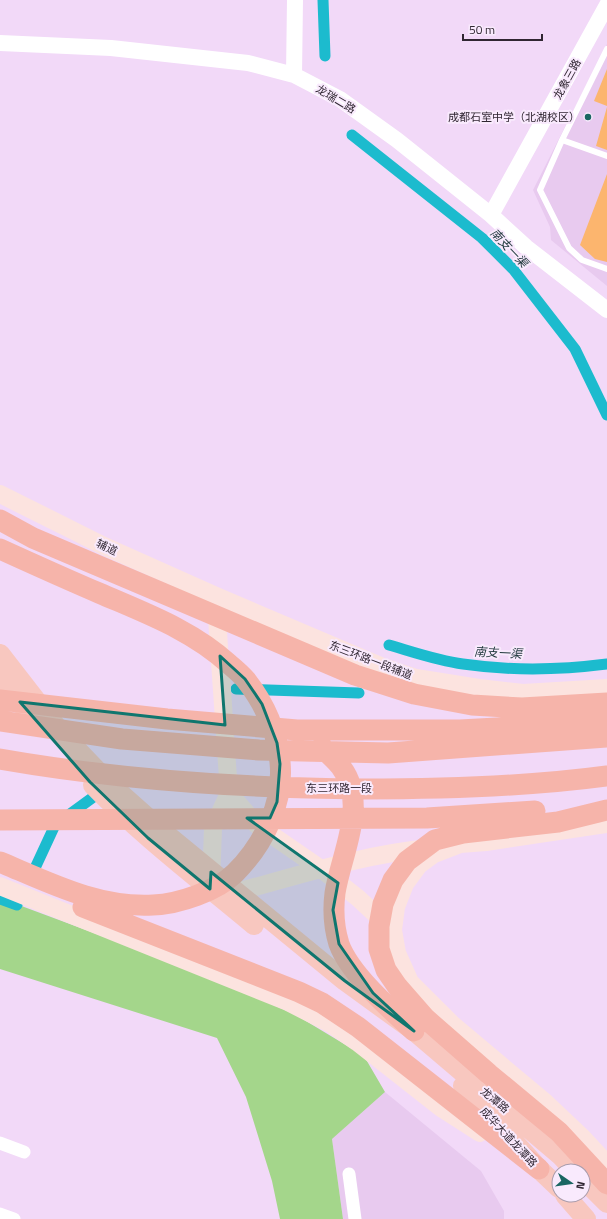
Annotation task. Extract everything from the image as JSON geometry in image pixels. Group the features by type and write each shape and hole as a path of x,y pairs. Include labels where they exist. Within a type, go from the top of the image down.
{"highway":[{"path":"0,520 46,544 355,675 407,691 472,705 522,708 607,703"},
{"path":"0,549 176,626 217,653 245,678 262,704 277,743 280,764 277,802 262,839 234,874 199,896 155,905 124,905 82,896 0,862"},
{"path":"0,700 175,720 296,730 460,730 536,726 607,719"},
{"path":"0,721 122,739 259,750 388,753 607,737"},
{"path":"296,730 322,747 342,767 352,790 354,804 351,825 335,892 333,910 340,944 350,962 373,993 414,1031"},
{"name":"东三环路一段","path":"0,759 70,770 192,783 303,788 407,788 496,785 607,776"},
{"path":"0,820 427,818 554,810 607,803"},
{"path":"606,1196 559,1132 489,1074 426,1018 397,986 386,970 379,950 379,926 383,904 393,880 407,861 434,840 463,833 558,822 607,810"},
{"path":"0,874 316,1000 454,1090 539,1169"}],"main road":[{"name":"辅道","path":"4,502 216,596"},
{"name":"东三环路一段辅道","path":"216,596 383,667 416,678 523,693 607,688"},
{"path":"210,900 213,828 229,792 216,596"},
{"name":"龙潭路","path":"0,654 62,734 112,786 166,834 345,981 414,1031 568,1163"},
{"path":"0,677 52,742 114,806 148,838 454,1090"},
{"path":"229,792 257,825 358,898 393,930"},
{"path":"81,919 173,907 210,900 390,852 486,842 607,824"},
{"path":"460,844 434,854 419,865 405,884 396,907 393,930 397,953 410,982 453,1025 498,1060 546,1103 583,1138 607,1164"},
{"path":"0,886 288,1002 331,1024 358,1042 441,1108 539,1169"},
{"name":"成华大道龙潭路","path":"539,1169 551,1180"},
{"path":"591,1185 606,1196"},
{"path":"572,1203 586,1219"}],"street":[{"path":"294,75 295,0"},
{"name":"龙象三路","path":"491,215 607,5"},
{"name":"龙瑞二路","path":"0,43 111,48 248,63 294,75 340,99 391,135 491,215 526,247 607,310"},
{"path":"0,1143 24,1152"},
{"path":"349,1174 355,1219"},
{"path":"0,1214 14,1219"}],"lane":[{"path":"607,49 562,140 540,190 569,248 582,260 607,269"},
{"path":"562,140 607,156"}],"highlighted area":[{"path":"220,656 245,679 262,704 277,743 280,764 277,802 270,818 247,818 338,883 333,910 339,944 373,993 414,1031 345,981 211,872 210,889 148,838 90,782 20,702 225,725"}],"shaded area":[{"name":"成都石室中学（北湖校区）","path":"607,44 607,286 551,240 550,227 533,190"},
{"path":"385,1092 481,1171 504,1211 504,1219 343,1219 332,1139"}],"green space":[{"path":"0,898 196,971 296,1015 364,1056 385,1092 332,1139 343,1219 280,1219 272,1181 246,1097 217,1038 0,969"}],"building":[{"path":"607,69 607,106 594,101"},
{"path":"607,107 607,150 596,146"},
{"path":"607,174 607,262 595,259 580,245"}],"waterway":[{"name":"南支一渠","path":"323,0 325,56"},
{"name":"南支一渠","path":"352,135 482,238 513,269 575,349 607,415"},
{"name":"南支一渠","path":"389,645 445,661 499,668 571,668 607,664"},
{"name":"南支一渠","path":"236,689 359,693"},
{"name":"南支一渠","path":"36,866 55,825 103,790"},
{"name":"南支一渠","path":"0,899 17,905"}],"place":[{"name":"成都石室中学（北湖校区）","path":"588,117"}]}
